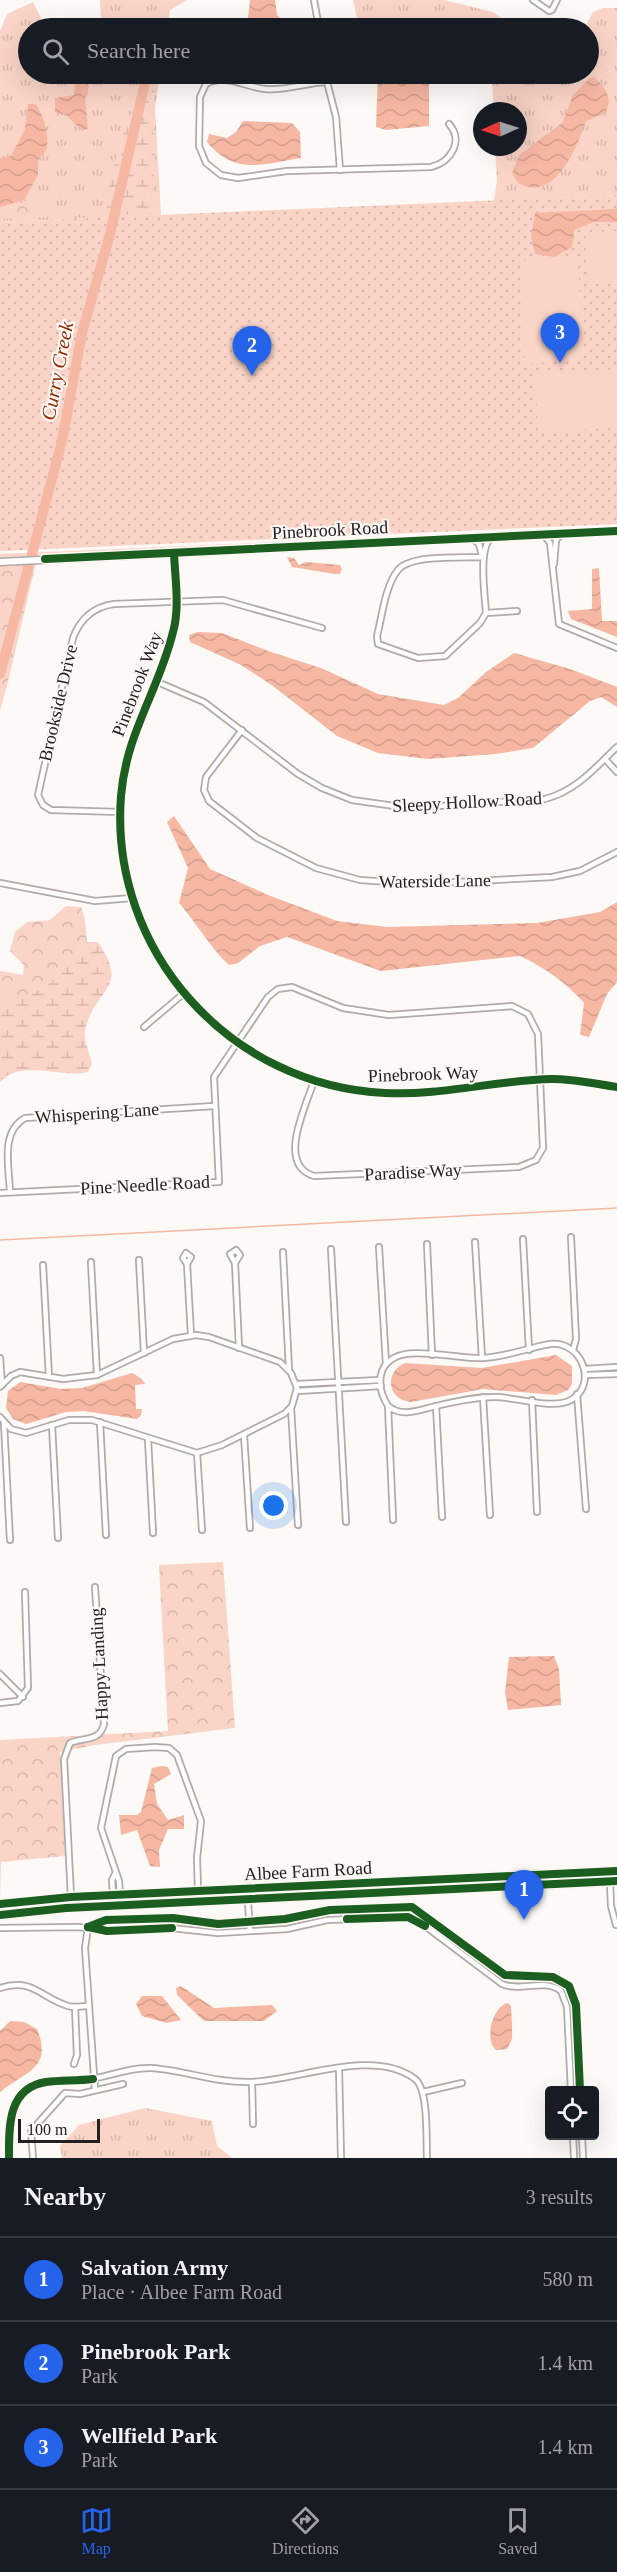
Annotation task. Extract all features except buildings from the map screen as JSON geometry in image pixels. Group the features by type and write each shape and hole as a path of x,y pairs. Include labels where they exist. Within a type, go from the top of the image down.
{"main road":[{"name":"Albee Farm Road","path":"0,1906 71,1897 617,1870"},
{"path":"488,1877 489,1888"},
{"name":"Albee Farm Road","path":"0,1915 71,1908 614,1881"},
{"path":"0,1906 81,1901 97,1896"}],"street":[{"path":"315,0 317,18"},
{"path":"533,0 549,11 552,10 557,0"},
{"path":"208,84 200,97 198,140 206,163 216,173 238,178 287,171 340,171 437,165 448,158 455,147 456,134 449,124"},
{"path":"244,84 276,89 312,84"},
{"path":"327,84 336,117 340,171"},
{"path":"200,168 206,163"},
{"name":"Pinebrook Road","path":"0,562 617,531"},
{"path":"554,567 556,540 563,533"},
{"path":"543,534 550,540 559,624 617,648"},
{"path":"483,556 418,560 402,565 394,578 377,643 381,647 415,657 445,656 480,623 486,613 483,556 486,542 494,537"},
{"path":"470,538 478,542 483,556"},
{"name":"Pinebrook Way","path":"174,553 173,632 129,748 120,812 122,852 132,898 156,954 183,994 209,1021 236,1042 274,1065 314,1081 349,1089 398,1093 466,1090 540,1080 564,1080 617,1087"},
{"path":"175,600 223,600 321,628"},
{"name":"Brookside Drive","path":"120,812 51,810 43,804 38,795 73,638 85,617 101,607 175,600"},
{"path":"486,613 517,611"},
{"name":"Sleepy Hollow Road","path":"154,681 204,702 298,774 322,788 352,800 392,808 545,799 575,786 617,747"},
{"name":"Waterside Lane","path":"242,730 206,777 203,785 206,796 226,814 275,849 338,875 403,884 552,877 580,871 617,852"},
{"path":"605,759 617,771"},
{"path":"0,883 94,901 132,898"},
{"name":"Pine Needle Road","path":"0,1192 219,1182 214,1077 268,997 284,987 295,988 343,1008 377,1014 512,1006 528,1014 536,1028 540,1080"},
{"path":"144,1027 183,994"},
{"name":"Paradise Way","path":"314,1081 295,1142 294,1153 304,1171 323,1177 529,1165 536,1160 543,1148 540,1080"},
{"name":"Whispering Lane","path":"10,1192 8,1142 14,1127 25,1118 214,1106"},
{"path":"571,1236 576,1339 573,1350 584,1372 577,1394 586,1509"},
{"path":"523,1239 529,1350"},
{"path":"475,1242 482,1358"},
{"path":"427,1244 432,1355"},
{"path":"379,1247 386,1364 380,1380 388,1406 393,1520"},
{"path":"331,1249 346,1522"},
{"path":"283,1252 289,1370"},
{"path":"139,1260 144,1353"},
{"path":"91,1262 97,1375"},
{"path":"235,1263 239,1348"},
{"path":"187,1264 191,1335"},
{"path":"43,1265 49,1377"},
{"path":"1,1386 11,1376 20,1372 72,1379 97,1375 173,1340 191,1335 209,1337 280,1362 289,1370 297,1384 291,1407 298,1525"},
{"path":"386,1364 396,1355 404,1352 482,1358 553,1344 573,1350"},
{"path":"0,1358 1,1386"},
{"path":"584,1372 617,1367"},
{"path":"584,1372 617,1374"},
{"path":"297,1384 380,1380"},
{"path":"297,1391 381,1386"},
{"path":"388,1406 396,1411 408,1412 483,1397 558,1404 571,1400 577,1394"},
{"path":"483,1397 490,1515"},
{"path":"532,1400 537,1512"},
{"path":"435,1406 442,1517"},
{"path":"0,1417 11,1429 23,1433 77,1420 100,1422 197,1453 244,1435 278,1418 291,1407"},
{"path":"100,1422 106,1535"},
{"path":"4,1423 10,1540"},
{"path":"52,1425 58,1538"},
{"path":"244,1435 250,1528"},
{"path":"148,1439 153,1533"},
{"path":"197,1453 202,1530"},
{"name":"Happy Landing","path":"71,1897 64,1759 70,1743 95,1737 104,1724 95,1587"},
{"path":"0,1703 16,1702 23,1697 30,1680 25,1592"},
{"path":"0,1674 23,1697"},
{"path":"116,1895 119,1881 101,1828 116,1756 127,1749 169,1748 177,1755 201,1821 197,1858 198,1891"},
{"path":"614,1881 611,1906 616,1925"},
{"path":"247,1889 250,1931"},
{"path":"88,1927 101,1921 150,1918 211,1924 285,1920 330,1910 412,1907 505,1975 559,1979 569,1986 576,2005 580,2086"},
{"path":"0,1928 88,1927 107,1931 171,1928 211,1933 287,1929 327,1920 412,1917 497,1981 512,1987 552,1986 564,1996 567,2007 571,2086"},
{"path":"88,1927 84,1948 95,2090"},
{"path":"0,1988 15,1984 27,1986 67,2006 87,2006"},
{"path":"74,2064 77,2055 75,2007"},
{"path":"9,2158 10,2116 21,2095 45,2082 93,2079 124,2070 145,2068 220,2081 252,2082 339,2068 367,2066 393,2070 416,2079 423,2092 427,2158"},
{"path":"339,2068 341,2158"},
{"path":"252,2082 253,2124"},
{"path":"423,2092 462,2083"},
{"path":"33,2158 31,2131 64,2093 123,2084"},
{"path":"573,2140 574,2158"},
{"path":"582,2140 583,2158"}],"green space":[{"path":"100,0 187,0 170,10 169,18 101,18"},
{"path":"353,0 444,0 493,12 501,18 357,18"},
{"path":"33,2 41,18 18,18 18,84 159,84 155,108 161,215 0,222 0,31 7,14"},
{"path":"603,8 617,8 617,195 494,201 497,180 496,156 527,156 527,102 493,102 492,84 599,84 599,18 590,18 593,12"},
{"path":"155,88 152,108 155,157 150,213 107,215 109,189 124,131 144,89"},
{"path":"31,193 35,211 50,217 0,219 0,209 25,202"},
{"path":"617,195 617,524 0,551 0,222"},
{"path":"617,231 617,283 587,285 585,232"},
{"path":"578,256 582,360 525,364 520,261"},
{"path":"617,369 617,428 538,432 535,374"},
{"path":"485,533 39,554 38,557 0,559 0,554"},
{"path":"36,563 6,690 0,710 0,564"},
{"path":"66,906 81,907 87,942 51,982 26,998 0,998 0,971 23,975 24,965 10,951 15,932 27,922 50,920"},
{"path":"87,942 98,942 111,969 108,986 85,1030 85,1040 92,1063 88,1072 20,1071 0,1082 0,998 26,998 51,982"},
{"path":"223,1562 235,1728 95,1745 60,1752 65,1856 1,1862 0,1899 0,1740 168,1731 159,1565"},
{"path":"145,2108 212,2121 217,2146 232,2158 62,2158 60,2146 79,2125"}],"water":[{"path":"250,0 275,0 277,15 280,18 248,18"},
{"path":"599,82 607,94 608,108 605,113 586,121 577,145 563,170 543,186 531,187 518,183 512,173 519,156 527,156 527,149 562,123 573,95 584,84 599,84"},
{"path":"75,84 88,84 85,99 88,129 81,130 66,115 55,112 55,98 74,95"},
{"path":"378,84 429,84 429,126 386,130 376,127"},
{"path":"28,104 36,104 44,121 47,133 46,151 38,160 38,175 24,200 0,207 0,158 11,156 25,129"},
{"path":"243,121 292,123 300,132 301,158 262,165 239,164 228,160 207,142 209,134 227,138 236,132"},
{"path":"617,209 617,222 594,222 574,230 572,247 554,257 535,254 531,237 535,213"},
{"path":"287,557 294,558 299,565 306,562 340,565 342,569 340,574 335,574 292,567"},
{"path":"599,568 602,621 617,621 617,637 571,619 568,611 592,609 592,569"},
{"path":"198,632 222,633 321,668 378,694 444,705 458,698 486,672 514,653 570,669 617,687 617,707 601,697 590,701 533,748 495,754 428,759 378,753 337,736 273,686 241,665 190,642 189,635"},
{"path":"174,816 210,869 268,895 337,921 387,927 537,923 600,912 617,902 617,982 607,994 589,1037 580,1035 584,1003 555,976 520,956 381,971 287,937 260,946 238,963 229,965 179,903 188,868 167,822"},
{"path":"556,1355 572,1366 572,1384 568,1390 556,1395 483,1389 411,1402 397,1396 391,1385 394,1373 405,1363 482,1368"},
{"path":"132,1373 142,1379 145,1384 135,1385 136,1409 142,1409 137,1419 84,1411 66,1412 26,1424 13,1419 6,1408 8,1391 20,1382 61,1389 82,1388"},
{"path":"554,1656 559,1669 561,1705 508,1710 505,1692 509,1657"},
{"path":"168,1767 171,1774 154,1784 157,1804 168,1820 184,1815 184,1829 168,1829 159,1850 160,1867 150,1866 137,1830 121,1835 119,1815 137,1815 141,1812 152,1768"},
{"path":"181,1986 214,2008 272,2005 277,2011 264,2021 204,2021 177,1995 176,1988"},
{"path":"142,1996 162,1996 181,2020 167,2023 142,2016 136,2004"},
{"path":"508,2003 511,2006 512,2039 507,2049 496,2050 491,2039 492,2024 498,2010 502,2005"},
{"path":"10,2021 24,2022 37,2029 42,2053 34,2068 0,2092 0,2031"}],"waterway":[{"name":"Curry Creek","path":"0,674 62,441 82,333 110,234 145,84"},
{"path":"0,1240 617,1208"}],"cycle path":[{"path":"45,559 617,531"},
{"path":"174,553 175,623 167,653 136,732 124,773 121,796 123,853 135,907 158,956 190,1000 230,1037 277,1065 329,1085 385,1093 427,1092 552,1079 617,1087"},
{"path":"0,1904 71,1897 617,1871"},
{"path":"0,1915 66,1908 617,1881"},
{"path":"88,1927 106,1920 173,1918 218,1924 285,1919 330,1910 412,1907 505,1975 553,1977 569,1986 576,2005 580,2086"},
{"path":"347,1919 408,1917 425,1926"},
{"path":"88,1927 107,1931 172,1928"},
{"path":"9,2158 10,2122 17,2101 24,2092 46,2082 93,2079"}],"place":[{"name":"Wellfield Park","path":"560,363"},
{"name":"Pinebrook Park","path":"252,376"},
{"name":"Salvation Army","path":"524,1920"}]}
